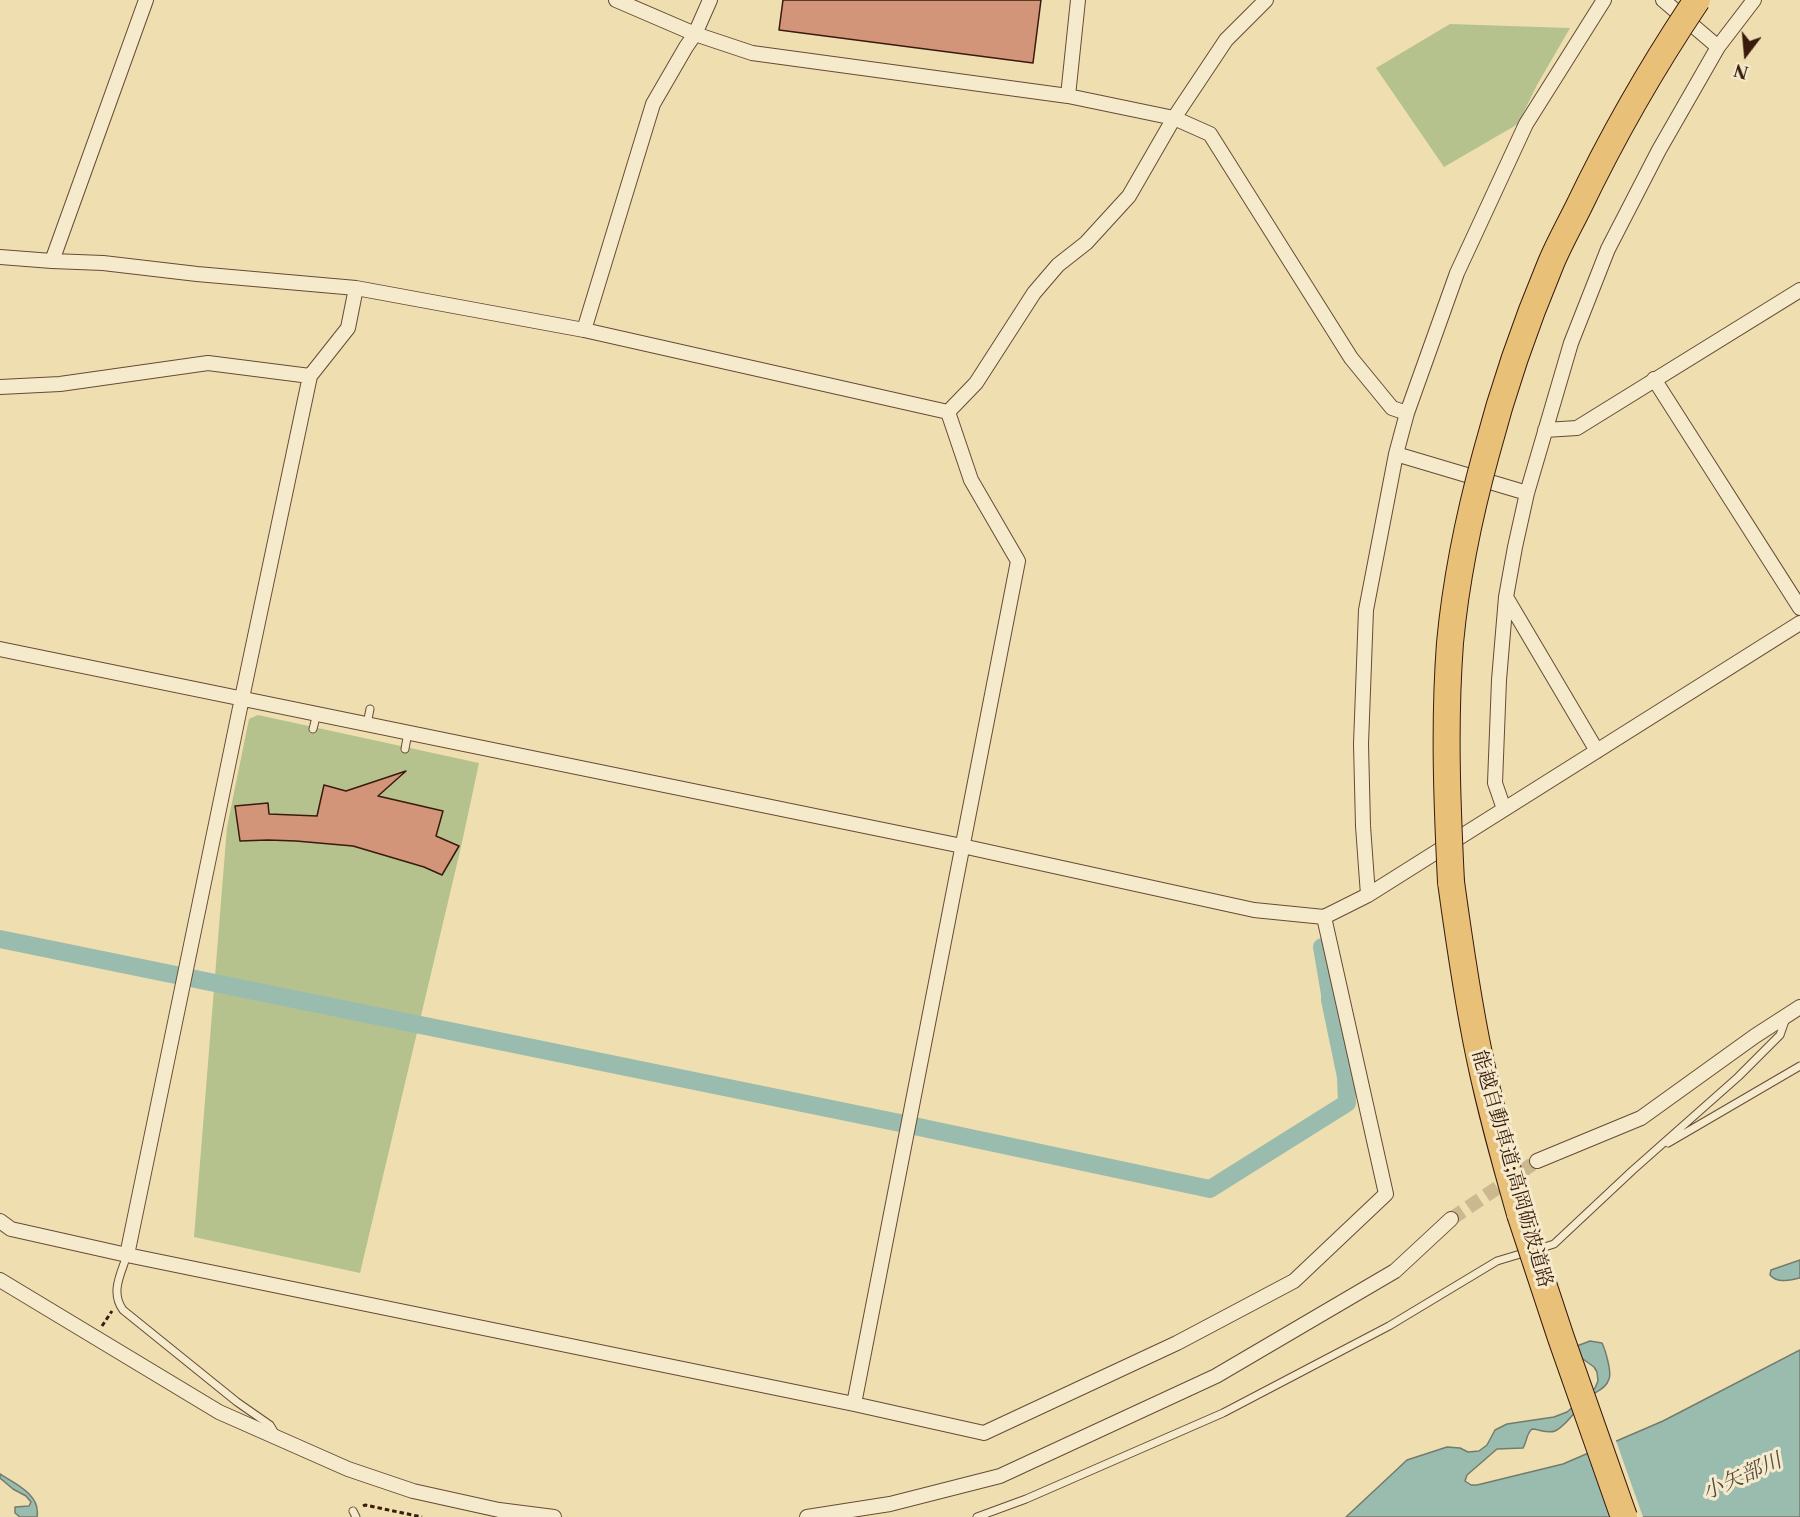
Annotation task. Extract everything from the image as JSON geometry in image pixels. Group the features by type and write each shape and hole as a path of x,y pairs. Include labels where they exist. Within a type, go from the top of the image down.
{"highway":[{"name":"能越自動車道;高岡砺波道路","path":"1624,1517 1520,1214 1479,1056 1451,882 1446,793 1446,719 1450,642 1460,564 1477,487 1498,409 1522,338 1552,261 1588,186 1629,107 1697,0"}],"street":[{"path":"52,261 146,0"},
{"path":"616,0 695,34 752,53 1068,96 1174,118 1210,134 1352,358 1392,408 1407,413"},
{"path":"584,330 653,104 695,34 710,0"},
{"path":"1068,96 1078,0"},
{"path":"948,412 976,383 1034,293 1058,265 1086,243 1129,196 1174,118 1226,40 1266,0"},
{"path":"1368,895 1361,744 1366,610 1396,454 1407,413 1457,273 1526,124 1604,0"},
{"path":"1663,0 1718,47"},
{"path":"1504,809 1495,783 1499,680 1506,597 1527,493 1571,343 1608,249 1659,150 1718,47 1754,0"},
{"path":"0,257 103,263 356,288 584,330 948,412"},
{"path":"127,1256 310,376 348,328 356,288"},
{"path":"1545,430 1577,428 1800,290"},
{"path":"0,387 60,384 208,363 310,376"},
{"path":"1654,380 1800,608"},
{"path":"854,1404 1018,561 971,480 948,412"},
{"path":"1396,454 1527,493"},
{"path":"1506,597 1597,751"},
{"path":"0,649 962,846 1254,910 1324,917 1368,895 1800,623"},
{"path":"0,1221 11,1229 127,1256 984,1432 1177,1343 1294,1281 1386,1194 1324,917"},
{"path":"1537,1161 1641,1118 1800,1007"},
{"path":"807,1517 890,1504 1000,1476 1216,1376 1395,1271 1451,1219"},
{"path":"0,1280 219,1412 348,1468 413,1491 499,1510 554,1517"}],"lane":[{"path":"367,724 370,710"},
{"path":"314,729 317,713"},
{"path":"405,748 408,732"},
{"path":"977,1517 1026,1500 1223,1413 1389,1326 1497,1260 1554,1244 1738,1077 1780,1035 1787,1016"},
{"path":"1653,1152 1800,1066"},
{"path":"127,1256 116,1289 118,1302 123,1310 237,1402 270,1425 277,1437"}],"path":[{"path":"94,1338 118,1302"},
{"path":"355,1514 365,1505 422,1517"}],"green space":[{"path":"1450,24 1570,28 1537,85 1518,124 1444,167 1376,68"},
{"path":"258,715 479,763 360,1273 194,1237 227,827 249,719"}],"water":[{"path":"1800,1260 1800,1278 1780,1280 1770,1275 1771,1270"},
{"name":"小矢部川","path":"1590,1341 1602,1343 1605,1350 1610,1371 1606,1385 1585,1401 1555,1431 1532,1429 1523,1448 1497,1449 1467,1475 1465,1481 1471,1485 1477,1485 1563,1464 1663,1421 1800,1350 1800,1517 1346,1517 1407,1460 1447,1447 1460,1448 1468,1452 1479,1451 1487,1445 1495,1430 1507,1424 1554,1417 1567,1412 1595,1388 1598,1381 1594,1367 1569,1349"},
{"path":"0,1474 31,1496 37,1509 37,1517 20,1517 15,1513 15,1507 29,1506 31,1502 0,1478"}],"pier":[{"path":"1615,1438 1643,1517 1610,1517 1586,1450"}],"building":[{"path":"783,0 1041,0 1033,63 779,30"},
{"path":"406,771 378,796 443,811 436,836 459,846 442,875 424,867 353,846 296,841 240,841 235,806 268,803 269,814 317,816 324,785 346,791"}],"waterway":[{"path":"0,939 900,1123 1210,1189 1347,1103 1346,1077 1322,947"}],"tunnel":[{"path":"1451,1219 1537,1161"}]}
